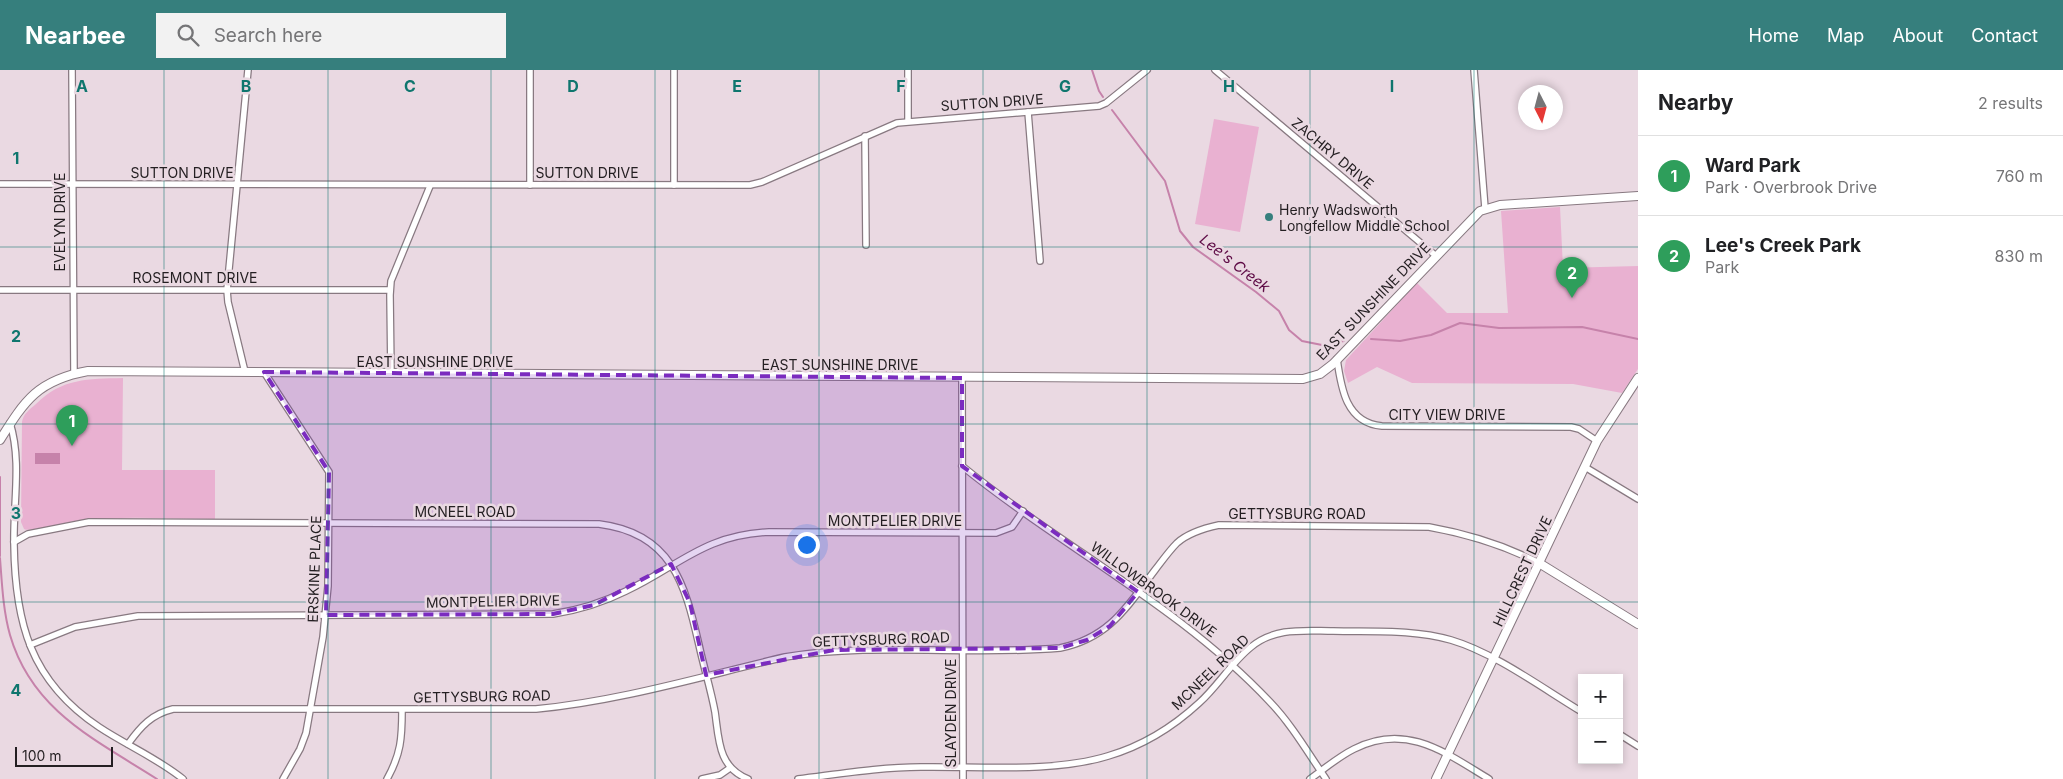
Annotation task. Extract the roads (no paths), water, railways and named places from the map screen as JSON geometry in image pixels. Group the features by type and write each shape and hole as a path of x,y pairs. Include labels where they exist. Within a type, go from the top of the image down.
{"street":[{"name":"EVELYN DRIVE","path":"72,70 74,374"},
{"path":"245,372 228,302 227,290 248,70"},
{"path":"530,70 530,185"},
{"path":"674,70 674,185"},
{"path":"908,70 908,121"},
{"name":"SUTTON DRIVE","path":"0,184 750,185 757,184 897,123 1099,106 1106,103 1147,70"},
{"name":"ZACHRY DRIVE","path":"1215,70 1435,256"},
{"path":"1474,70 1485,208 1500,205 1638,196"},
{"path":"1028,112 1040,261"},
{"path":"865,136 866,245"},
{"path":"391,374 390,290 394,272 430,186"},
{"name":"EAST SUNSHINE DRIVE","path":"0,440 21,406 37,391 55,380 88,372 1303,379 1320,374 1337,359 1475,214 1485,208"},
{"name":"ROSEMONT DRIVE","path":"0,290 390,290"},
{"name":"CITY VIEW DRIVE","path":"1337,359 1341,388 1348,404 1356,415 1366,422 1382,426 1572,427 1597,440"},
{"name":"ERSKINE PLACE","path":"264,372 329,472 326,615 304,741 283,779"},
{"name":"SLAYDEN DRIVE","path":"962,378 963,779"},
{"name":"HILLCREST DRIVE","path":"1436,779 1597,440 1638,378"},
{"path":"10,423 16,447 14,542 18,607 30,645 47,677 71,705 93,723 183,779"},
{"name":"WILLOWBROOK DRIVE","path":"962,466 1187,627 1233,666 1272,704 1295,733 1326,779"},
{"path":"1585,467 1638,499"},
{"name":"MONTPELIER DRIVE","path":"30,645 75,626 131,617 553,614 594,605 626,591 671,564 731,536 756,533 1002,532 1012,527 1024,511"},
{"name":"MCNEEL ROAD","path":"14,542 28,534 89,522 599,524 620,528 640,537 658,549 671,564 682,583 688,598 715,711 720,750 730,768"},
{"name":"GETTYSBURG ROAD","path":"128,744 146,721 155,715 173,709 536,709 575,706 785,657 834,650 1048,649 1074,646 1110,626 1122,614 1178,542 1196,532 1231,524 1429,527 1490,541 1519,552 1539,563"},
{"path":"1539,563 1638,624"},
{"name":"MCNEEL ROAD","path":"798,779 907,767 1066,765 1094,760 1129,749 1150,739 1200,702 1250,648 1276,633 1296,630 1416,633 1452,640 1494,658 1578,710"},
{"path":"387,779 399,752 402,733 402,710"},
{"path":"1623,737 1638,746"},
{"path":"1310,779 1364,744 1383,740 1414,740 1448,754 1489,779"},
{"path":"702,779 720,775 730,768 748,779"}],"waterway":[{"name":"Lee's Creek","path":"1092,70 1103,97"},
{"name":"Lee's Creek","path":"1112,110 1165,181 1180,231 1193,247 1256,292 1279,311 1289,330 1302,341 1322,345 1344,341"},
{"name":"Lee's Creek","path":"1371,339 1400,341 1431,335 1460,323 1499,328 1582,327 1638,339"},
{"path":"0,477 0,556"},
{"path":"0,558 4,607 10,635 20,661 34,684 50,704 69,721 111,751 157,779"}],"place":[{"name":"Henry Wadsworth Longfellow Middle School","path":"1269,217"},
{"name":"Lee's Creek Park","path":"1572,298"},
{"name":"Ward Park","path":"72,446"}]}
